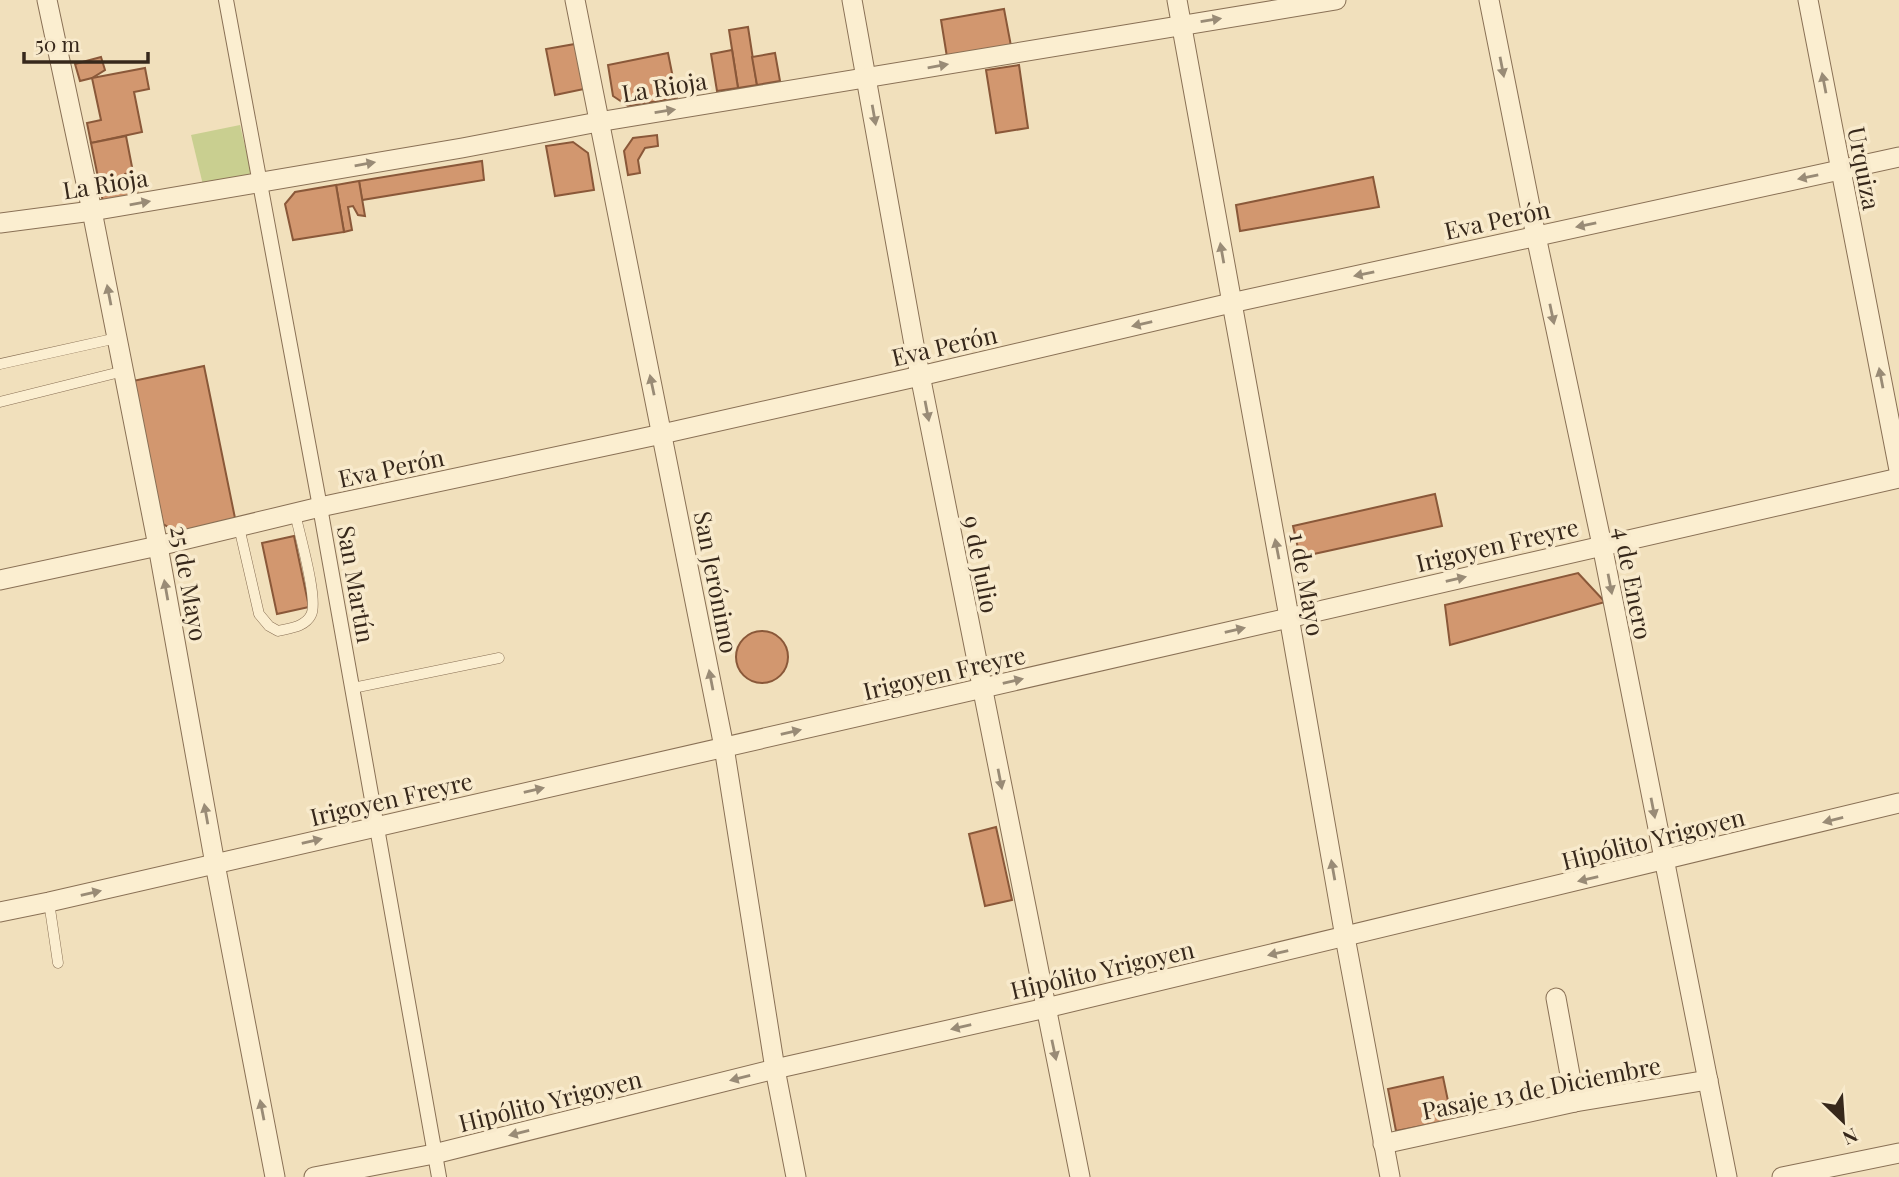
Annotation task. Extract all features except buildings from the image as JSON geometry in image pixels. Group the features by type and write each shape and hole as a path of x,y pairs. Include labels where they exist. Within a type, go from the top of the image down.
{"street":[{"name":"25 de Mayo","path":"47,0 158,546 275,1177"},
{"name":"San Martín","path":"226,0 353,688 439,1177"},
{"name":"San Jerónimo","path":"575,0 724,747 775,1069 796,1177"},
{"name":"9 de Julio","path":"852,0 920,376 1080,1177"},
{"name":"1 de Mayo","path":"1177,0 1390,1177"},
{"name":"La Rioja","path":"0,223 92,211 598,122 1336,0"},
{"name":"4 de Enero","path":"1489,0 1602,545 1727,1177"},
{"name":"Urquiza","path":"1808,0 1899,470"},
{"name":"Eva Perón","path":"0,580 920,376 1231,303 1899,157"},
{"name":"Irigoyen Freyre","path":"0,912 1899,478"},
{"name":"Hipólito Yrigoyen","path":"314,1177 434,1154 775,1069 1045,1008 1899,803"},
{"path":"1556,998 1575,1102"},
{"name":"Pasaje 13 de Diciembre","path":"1383,1144 1575,1102 1708,1080"},
{"path":"1782,1177 1899,1153"}],"lane":[{"path":"0,364 117,338"},
{"path":"0,402 124,371"},
{"path":"240,527 260,614 278,631 302,626 312,614 313,598 295,513"},
{"path":"353,688 499,658"},
{"path":"49,902 58,963"}],"green space":[{"path":"240,125 252,176 203,185 191,135"}]}
